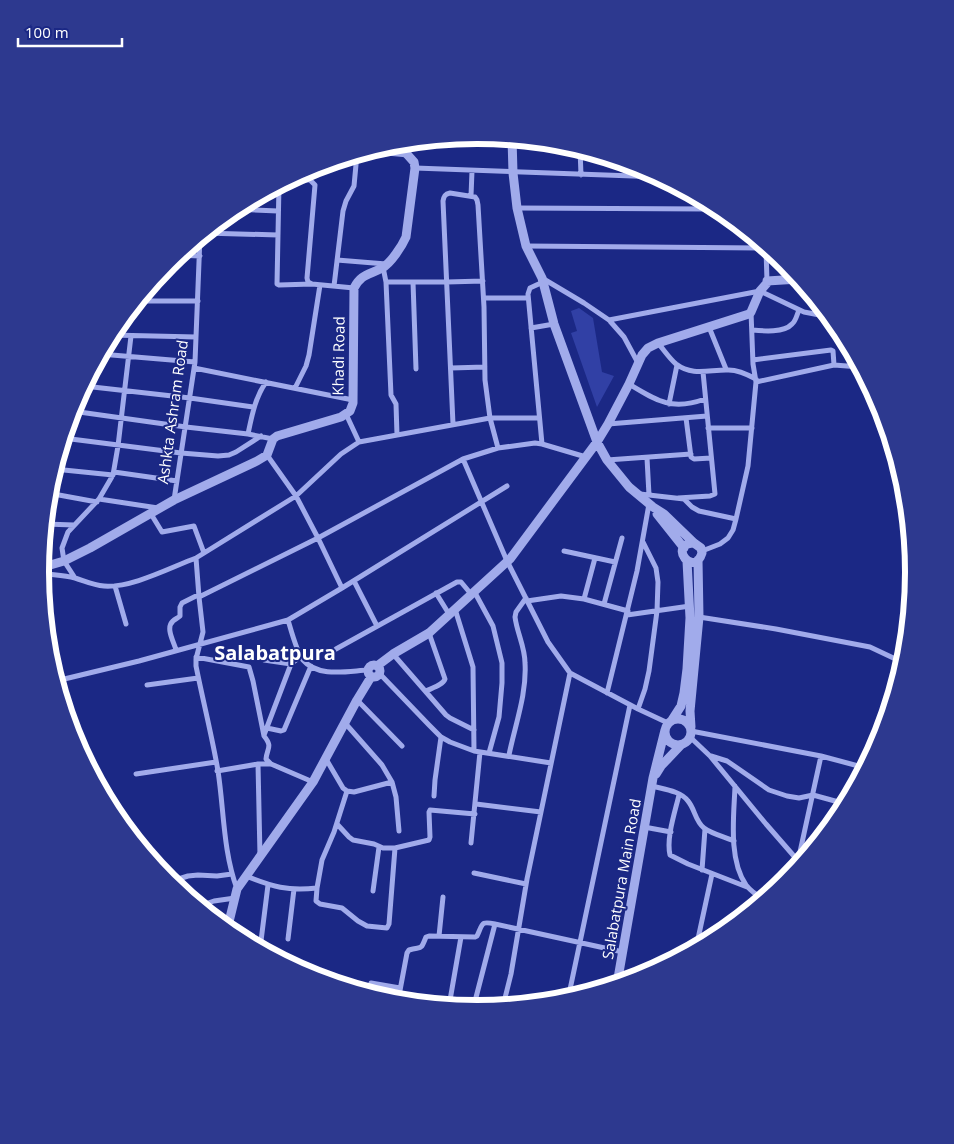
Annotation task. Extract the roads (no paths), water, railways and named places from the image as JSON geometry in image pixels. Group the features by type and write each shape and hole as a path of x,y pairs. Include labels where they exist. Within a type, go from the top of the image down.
{"street":[{"path":"512,146 517,208 526,246 543,280 554,324 597,442 616,472 637,494 651,502 694,544 699,546 702,551 698,560 699,617 690,711 691,732 685,744 681,745 661,766 652,782 689,801 699,822 705,829 734,841"},
{"path":"279,193 277,284 279,286 312,284 354,288 358,281 385,266 402,247 406,237 415,168 414,162 404,150"},
{"path":"390,153 408,154"},
{"path":"580,156 581,175"},
{"path":"334,286 343,211 354,186 356,161"},
{"path":"415,168 642,177"},
{"path":"471,196 472,171"},
{"path":"305,180 310,180 315,185 307,278 308,282 312,284"},
{"path":"454,424 443,201 444,196 450,193 475,197 478,205 484,298 486,393 498,448"},
{"path":"517,208 699,206"},
{"path":"249,210 278,211"},
{"path":"214,234 278,235"},
{"path":"526,246 753,245"},
{"name":"Ashkta Ashram Road","path":"174,500 195,365 200,246"},
{"path":"189,255 200,256"},
{"path":"702,551 720,544 728,538 733,530 748,466 756,381 751,312 760,291 767,283 768,258"},
{"path":"337,260 385,266"},
{"path":"385,266 390,395 396,404 397,435"},
{"path":"542,444 528,294 530,288 543,280"},
{"path":"543,280 584,303 609,320 624,337 638,364"},
{"path":"767,281 790,280"},
{"path":"386,282 483,281"},
{"path":"413,282 416,369"},
{"path":"295,388 306,366 309,355 320,285"},
{"name":"Khadi Road","path":"273,439 277,436 341,417 351,408 354,288"},
{"path":"609,320 760,291 799,310 820,315"},
{"path":"484,298 528,298"},
{"path":"146,301 198,301"},
{"path":"752,330 770,331 790,326 794,323 799,310"},
{"path":"229,921 237,888 314,782 357,700 374,672 393,654 429,632 508,561 597,442 629,384 642,355 648,348 751,312"},
{"path":"532,328 554,324"},
{"path":"709,327 726,369"},
{"path":"120,335 196,337"},
{"path":"75,578 62,555 64,543 68,532 98,500 114,474 131,336"},
{"path":"658,343 677,365 686,369 703,372 726,369 749,375 756,381"},
{"path":"753,360 831,350 833,351 834,365"},
{"path":"108,355 195,365 352,400"},
{"path":"669,404 677,365"},
{"path":"756,381 834,365 852,366"},
{"path":"451,368 485,367"},
{"path":"651,502 715,494 703,372"},
{"path":"248,434 253,407 266,382"},
{"path":"629,384 652,398 669,404 693,403 705,399"},
{"path":"91,387 253,407"},
{"path":"49,565 64,561 174,500 258,461 267,455 273,439 248,434 79,412"},
{"path":"346,414 360,442"},
{"path":"608,424 707,416"},
{"path":"49,574 75,578 89,584 104,586 121,586 133,583 196,558 296,496 341,454 360,442 490,418 540,418"},
{"path":"686,418 693,459 712,458"},
{"path":"708,428 752,428"},
{"path":"70,439 181,453 223,456 236,452 261,436"},
{"path":"176,650 170,633 170,624 180,616 182,603 318,538 463,459 498,448 536,443 586,457"},
{"path":"607,460 691,454"},
{"path":"267,455 296,496 342,588"},
{"path":"607,693 627,613 651,502 647,458"},
{"path":"463,459 526,599 548,642 570,673 668,724 680,719 685,720 691,732 710,756 795,858"},
{"path":"61,470 177,482"},
{"path":"62,680 139,661 288,620 507,486"},
{"path":"56,494 161,508"},
{"path":"678,498 684,499 699,511 736,519"},
{"path":"651,502 661,519 684,548"},
{"path":"151,514 162,532 194,526 204,553"},
{"path":"51,524 74,525"},
{"path":"604,604 622,538"},
{"path":"638,709 649,671 657,611 658,582 656,568 643,541"},
{"path":"681,745 676,746 666,739 668,724 681,706 684,693 690,606 687,561 682,554 688,544 694,544"},
{"path":"564,551 615,562"},
{"path":"196,558 198,596 204,632 196,657 196,666 218,771 225,833 232,874 237,888"},
{"path":"584,599 595,558"},
{"path":"687,561 693,562 698,560"},
{"path":"354,580 377,626"},
{"path":"336,649 436,593 459,581 461,582 472,593 493,626 502,663 499,717 489,753"},
{"path":"115,586 126,624"},
{"path":"436,593 452,611 473,667 474,751"},
{"path":"509,755 520,712 526,674 525,660 515,617 516,612 526,599 561,596 584,599 627,613 690,606"},
{"path":"699,617 870,647 896,659"},
{"path":"288,620 300,655 311,666 325,672 374,672 441,737 450,742 474,751 551,763"},
{"path":"426,691 442,684 445,679 429,632"},
{"path":"393,654 446,715 474,730"},
{"path":"264,736 290,664 300,655"},
{"path":"196,657 249,667 264,736 268,740 269,746 266,759 271,764 314,782"},
{"path":"264,660 290,664"},
{"path":"267,728 284,730 311,666"},
{"path":"505,999 511,974 526,884 570,673"},
{"path":"147,685 198,678"},
{"path":"357,700 402,746"},
{"path":"570,990 630,705"},
{"path":"345,722 382,765 392,782 396,797 399,831"},
{"name":"Salabatpura Main Road","path":"618,977 652,782 668,724"},
{"path":"691,732 821,756 858,766"},
{"path":"434,796 441,737"},
{"path":"471,843 480,752"},
{"path":"710,756 727,761 769,790 787,796 799,798 813,795 838,802"},
{"path":"801,852 821,756"},
{"path":"326,759 343,788 347,791 354,792 392,782"},
{"path":"136,774 216,762"},
{"path":"218,771 258,764 271,764"},
{"path":"258,764 260,856"},
{"path":"735,785 733,829 741,876 747,886 757,896"},
{"path":"347,791 337,824 322,860 316,902 342,908 367,926 387,928 389,924 395,848"},
{"path":"679,795 671,832 670,855 702,870 747,886"},
{"path":"476,804 541,812"},
{"path":"337,824 353,840 374,844 387,849 429,840 430,810 475,814"},
{"path":"644,827 671,832"},
{"path":"702,870 705,829"},
{"path":"802,845 806,846"},
{"path":"373,891 379,847"},
{"path":"474,873 526,884"},
{"path":"178,879 198,875 217,876 232,874"},
{"path":"698,939 712,874"},
{"path":"246,876 268,885 294,889 317,888"},
{"path":"261,942 268,885"},
{"path":"288,939 294,889"},
{"path":"439,936 443,897"},
{"path":"206,904 235,898"},
{"path":"227,920 230,916"},
{"path":"399,993 407,952 409,950 422,947 426,937 478,936 481,924 484,923 622,952"},
{"path":"475,1000 495,924"},
{"path":"450,999 461,937"},
{"path":"371,983 400,988"}],"district":[{"name":"Salabatpura","path":"275,653"}]}
